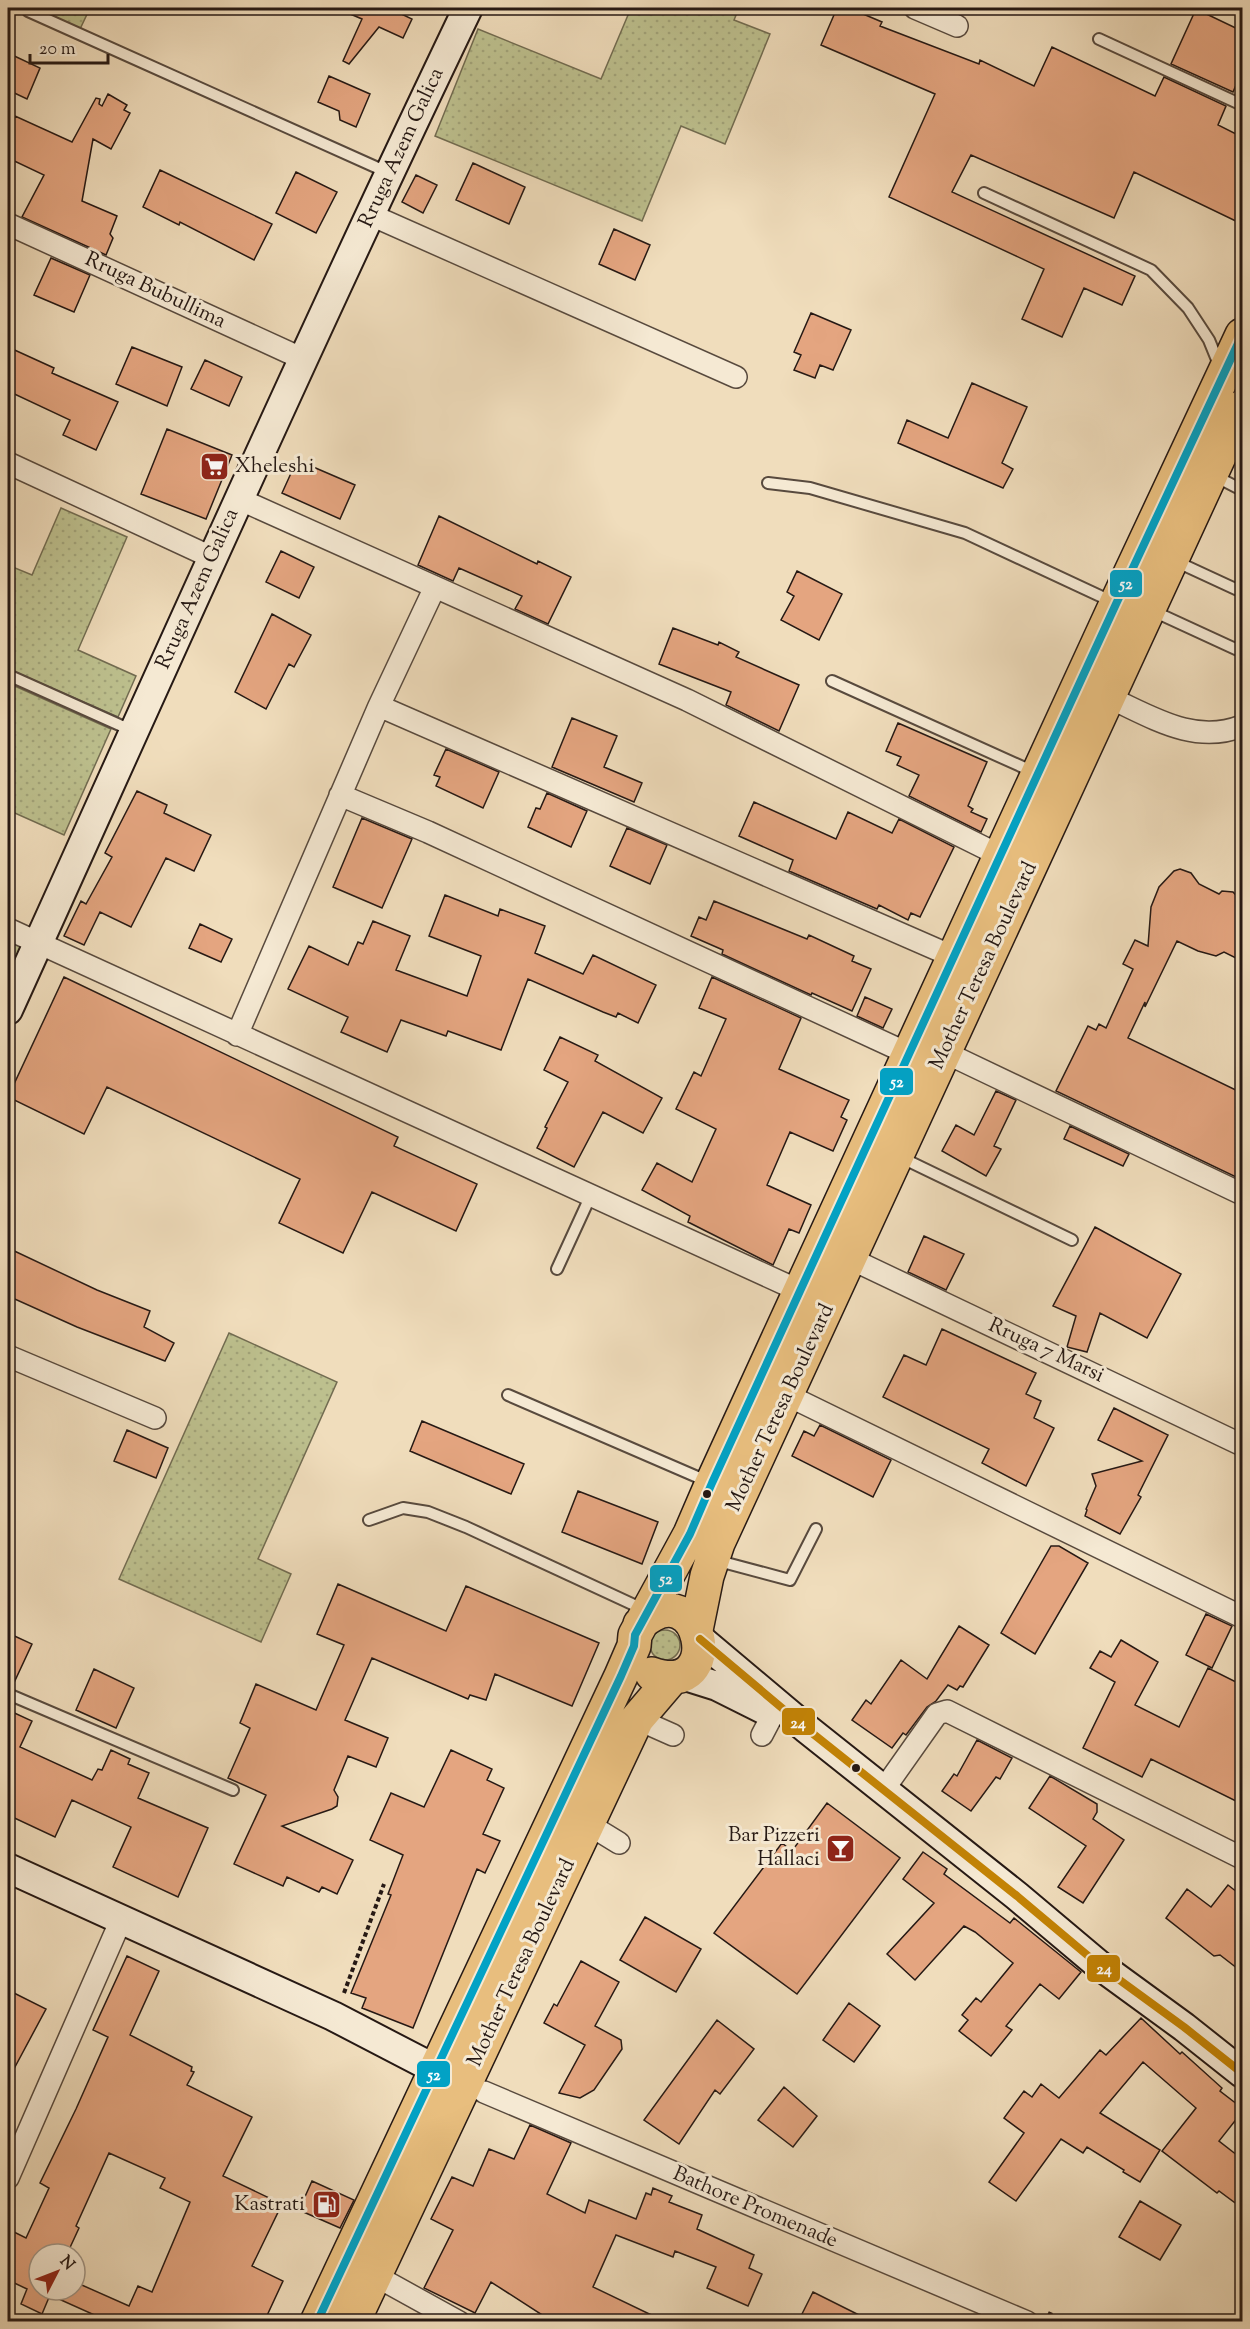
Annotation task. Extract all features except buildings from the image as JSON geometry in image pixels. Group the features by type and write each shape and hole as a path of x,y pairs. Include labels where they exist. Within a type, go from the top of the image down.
{"main road":[{"name":"Mother Teresa Boulevard","path":"317,2322 641,1627 690,1534 1116,604 1242,336"},
{"name":"Mother Teresa Boulevard","path":"353,2322 374,2275 475,2088 588,1824 637,1719 677,1676 691,1668 696,1660 700,1650 698,1634 701,1603 718,1543 1242,407"},
{"path":"677,1676 662,1678 642,1667 636,1657 641,1627 649,1617 659,1612 671,1612 682,1615 690,1621 698,1634"}],"street":[{"name":"Rruga Azem Galica","path":"8,1010 303,359 468,8"},
{"path":"915,8 957,26"},
{"path":"371,215 736,377"},
{"name":"Rruga Bubullima","path":"8,224 303,359"},
{"path":"8,463 213,558"},
{"path":"239,499 687,700 1001,856"},
{"path":"237,1035 379,706 435,587"},
{"path":"1108,697 1166,724 1196,733 1226,732 1242,726"},
{"path":"379,706 954,957"},
{"path":"340,795 428,832 909,1054"},
{"path":"8,929 800,1290"},
{"path":"944,1052 1242,1194"},
{"name":"Rruga 7 Marsi","path":"849,1258 1242,1445"},
{"path":"8,1356 155,1418"},
{"path":"787,1395 1242,1617"},
{"path":"698,1634 807,1728 1099,1965 1184,2026 1242,2073"},
{"path":"677,1676 717,1686 768,1724 807,1728"},
{"path":"884,1789 937,1714 947,1712 1242,1858"},
{"path":"637,1719 674,1736"},
{"path":"588,1824 619,1843"},
{"path":"8,1868 333,2016 436,2070"},
{"path":"8,2178 121,1920"},
{"name":"Bathore Promenade","path":"475,2088 1027,2322"},
{"path":"374,2275 459,2322"}],"lane":[{"path":"28,11 389,173"},
{"path":"1099,39 1242,105"},
{"path":"984,193 1151,270 1188,308 1209,340 1224,376"},
{"path":"1211,474 1242,490"},
{"path":"768,483 810,488 965,533 1116,604"},
{"path":"1172,560 1242,592"},
{"path":"1149,609 1242,652"},
{"path":"8,675 134,731"},
{"path":"832,681 1039,774"},
{"path":"897,1155 1072,1240"},
{"path":"557,1269 591,1195"},
{"path":"508,1395 712,1483"},
{"path":"369,1520 403,1508 429,1512 466,1527 641,1627"},
{"path":"712,1559 790,1580 816,1529"},
{"path":"8,1694 233,1790"}],"path":[{"path":"345,1990 384,1884"}],"green space":[{"path":"33,8 90,8 80,29"},
{"path":"631,8 739,8 734,20 770,34 725,144 681,126 642,221 435,136 478,29 601,79"},
{"path":"61,508 127,537 78,650 136,676 118,717 8,669 8,565 32,575"},
{"path":"8,683 111,729 64,835 8,810"},
{"path":"8,936 25,944 8,984"},
{"path":"229,1333 337,1382 258,1559 291,1574 261,1642 119,1579"},
{"path":"665,1630 676,1634 680,1645 676,1656 665,1660 654,1656 650,1645 654,1634"}],"transit line":[{"name":"52","path":"317,2322 621,1676 634,1646 635,1635 690,1534 1116,604 1242,335"},
{"name":"24","path":"700,1639 807,1729 1017,1896 1099,1965 1242,2073"}],"place":[{"name":"Xheleshi","path":"214,467"},
{"name":"Bar Pizzeri Hallaci","path":"841,1848"},
{"name":"Kastrati","path":"326,2205"}]}
